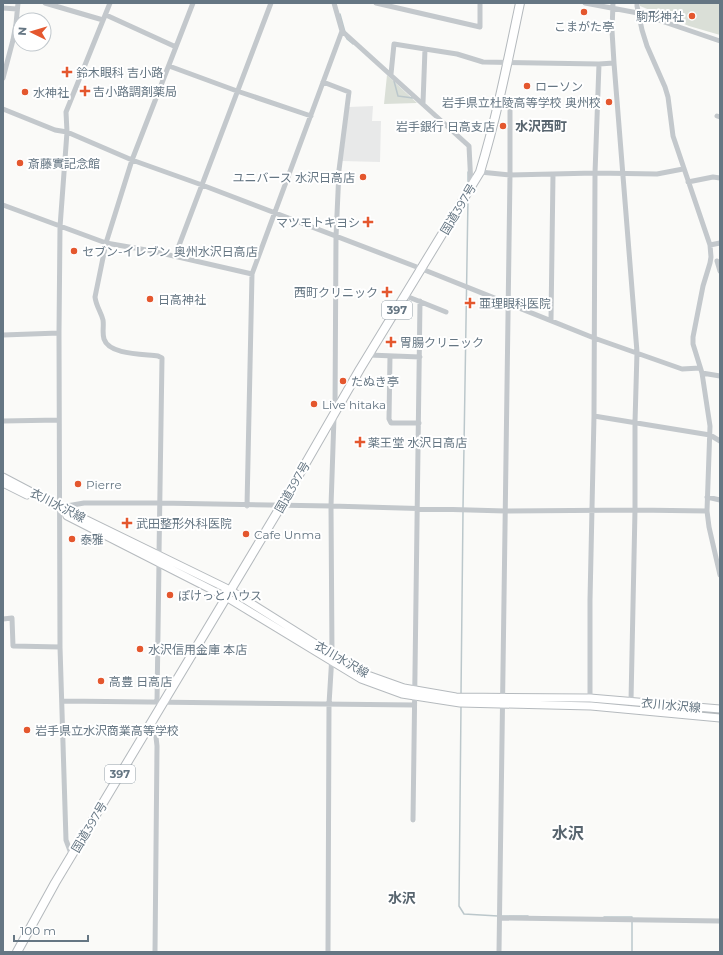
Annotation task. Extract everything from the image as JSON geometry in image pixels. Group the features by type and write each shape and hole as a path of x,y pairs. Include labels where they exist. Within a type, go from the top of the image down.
{"highway":[{"name":"国道397号","path":"17,952 55,883 154,718 161,702 281,506 369,355 480,172 490,140 520,3"}],"main road":[{"name":"衣川水沢線","path":"3,477 60,510 159,562 228,593"},
{"name":"衣川水沢線","path":"3,483 159,554 228,593 332,658 361,679 402,694 414,693 460,703 590,698 720,709"},
{"name":"衣川水沢線","path":"502,701 591,706 720,718"}],"street":[{"path":"45,3 104,18 176,47"},
{"path":"72,856 66,840 63,701 60,647 60,226 67,132 66,112 110,3"},
{"path":"159,554 162,358 158,356 122,352 113,348 104,339 103,321 96,303 96,297 106,243 132,160 193,3"},
{"path":"175,256 271,3"},
{"path":"334,3 342,31 469,146 471,186"},
{"path":"376,3 480,27 480,3"},
{"path":"585,3 613,6 638,13 720,41"},
{"path":"637,3 638,13 647,46 668,97 673,136 710,246 710,263 703,286 693,344 701,371 710,426 707,511 709,527 720,575"},
{"path":"3,8 17,6 13,40 3,78"},
{"path":"613,6 614,63 637,352 631,701"},
{"path":"247,506 252,274 342,31"},
{"path":"391,74 394,44 457,54 483,62 614,63"},
{"path":"422,103 425,49"},
{"path":"590,698 590,600 594,416 595,173 598,64"},
{"path":"169,66 311,116"},
{"path":"323,82 349,92 339,170 336,237 334,414 331,506 332,658 329,704 328,952"},
{"path":"3,109 55,130 67,132 132,160 422,268 594,338 682,369 701,371 720,376"},
{"path":"499,952 510,111"},
{"path":"480,172 510,175 595,173 657,174 683,169"},
{"path":"550,320 553,174"},
{"path":"688,182 713,177 720,178"},
{"path":"3,206 106,243 175,256 252,274"},
{"path":"710,246 720,243"},
{"path":"717,261 720,270"},
{"path":"406,296 446,312"},
{"path":"413,820 420,301"},
{"path":"3,335 59,333"},
{"path":"369,355 420,357"},
{"path":"390,356 389,420 391,423 418,423"},
{"path":"594,416 710,435 720,441"},
{"path":"3,421 60,420"},
{"path":"707,498 720,500"},
{"path":"60,510 84,503 160,503 247,506 331,506 416,510 707,511"},
{"path":"159,562 161,702"},
{"path":"3,619 12,618 13,646 60,647"},
{"path":"63,701 414,705"},
{"path":"154,718 157,746 155,952"},
{"path":"500,918 720,922"}],"shaded area":[{"name":"駒形神社","path":"640,3 720,3 720,35 689,26 640,6"},
{"path":"387,75 417,103 384,104"},
{"path":"373,106 372,121 381,121 380,162 342,161 349,107"}],"waterway":[{"path":"340,14 345,32"},
{"path":"346,37 353,44"},
{"path":"394,81 398,96 413,98"},
{"path":"468,172 468,186"},
{"path":"463,508 468,198"},
{"path":"461,694 463,512"},
{"path":"461,706 459,906 464,914 498,916"},
{"path":"502,916 528,916"},
{"path":"604,917 632,917 632,952"}],"place":[{"name":"こまがた亭","path":"584,12"},
{"name":"駒形神社","path":"692,16"},
{"name":"鈴木眼科 吉小路","path":"67,72"},
{"name":"ローソン","path":"527,86"},
{"name":"吉小路調剤薬局","path":"85,91"},
{"name":"水神社","path":"25,92"},
{"name":"岩手県立杜陵高等学校 奥州校","path":"609,102"},
{"name":"岩手銀行 日高支店","path":"503,126"},
{"name":"斎藤實記念館","path":"20,163"},
{"name":"ユニバース 水沢日高店","path":"363,177"},
{"name":"マツモトキヨシ","path":"368,222"},
{"name":"セブン-イレブン 奥州水沢日高店","path":"74,251"},
{"name":"西町クリニック","path":"387,292"},
{"name":"日高神社","path":"150,299"},
{"name":"亜理眼科医院","path":"470,303"},
{"name":"胃腸クリニック","path":"391,342"},
{"name":"たぬき亭","path":"343,381"},
{"name":"Live hitaka","path":"314,404"},
{"name":"薬王堂 水沢日高店","path":"360,442"},
{"name":"Pierre","path":"78,484"},
{"name":"武田整形外科医院","path":"127,523"},
{"name":"Cafe Unma","path":"246,534"},
{"name":"泰雅","path":"72,539"},
{"name":"ぽけっとハウス","path":"170,595"},
{"name":"水沢信用金庫 本店","path":"140,649"},
{"name":"高豊 日高店","path":"101,681"},
{"name":"岩手県立水沢商業高等学校","path":"27,730"}],"district":[{"name":"水沢西町","path":"541,126"},
{"name":"水沢","path":"568,833"},
{"name":"水沢","path":"402,898"}]}
